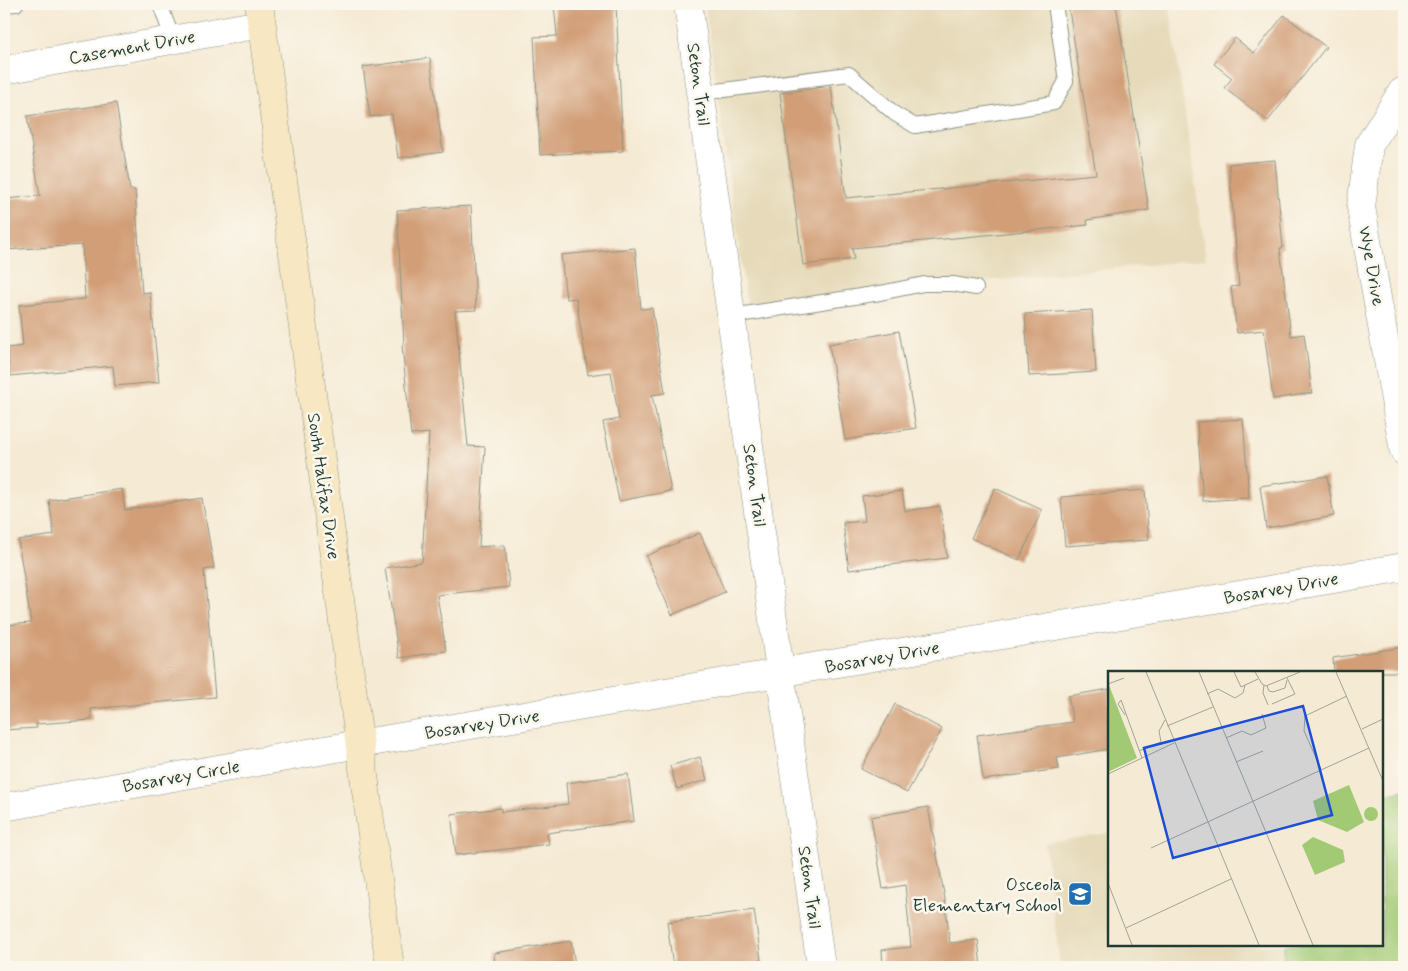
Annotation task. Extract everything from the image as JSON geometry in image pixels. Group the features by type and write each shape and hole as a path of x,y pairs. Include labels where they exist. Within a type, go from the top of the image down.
{"street":[{"name":"Seton Trail","path":"688,4 822,967"},
{"name":"Casement Drive","path":"4,70 173,40 260,14"},
{"name":"South Halifax Drive","path":"260,14 390,967"},
{"name":"Wye Drive","path":"1404,91 1368,145 1362,207 1404,451"},
{"name":"Bosarvey Drive","path":"359,744 1404,567"},
{"name":"Bosarvey Circle","path":"4,807 359,744"}],"lane":[{"path":"4,5 16,4"},
{"path":"160,4 173,40"},
{"path":"701,93 849,74 895,114 915,126 1054,103 1066,81 1054,4"},
{"path":"732,316 880,293 924,284 953,284 976,288"}],"shaded area":[{"path":"705,4 1169,4 1206,259 747,305"},
{"name":"Osceola Elementary School","path":"1108,833 1108,946 1383,946 1404,967 1060,967 1045,843"}],"green space":[{"path":"1404,790 1404,967 1284,967 1284,946 1383,946 1383,794"}],"building":[{"path":"554,4 616,4 623,151 540,155 534,37 557,36"},
{"path":"1068,4 1116,4 1149,210 1087,220 1088,225 852,248 854,259 803,265 780,93 831,86 846,198 1096,174"},
{"path":"1284,15 1326,47 1268,121 1224,88 1232,78 1214,64 1235,38 1254,53"},
{"path":"430,58 443,152 398,158 392,114 370,117 363,67"},
{"path":"116,103 130,190 135,190 142,293 150,292 159,382 115,386 113,366 10,376 7,348 23,346 19,305 85,299 82,245 4,250 4,199 40,196 27,116"},
{"path":"1275,160 1283,248 1280,248 1291,336 1304,334 1312,393 1273,399 1264,330 1237,333 1231,287 1239,286 1229,164"},
{"path":"471,206 476,310 455,311 468,446 485,447 479,547 505,545 509,587 437,595 446,651 399,658 385,568 422,562 429,433 411,435 402,345 404,344 397,210"},
{"path":"635,248 641,309 652,308 665,393 652,395 671,491 619,501 603,422 619,419 611,372 588,375 576,298 566,299 561,255"},
{"path":"1092,310 1096,372 1029,376 1025,314"},
{"path":"899,331 916,428 845,440 829,344"},
{"path":"1243,419 1249,498 1203,501 1197,422"},
{"path":"1327,476 1334,516 1266,528 1260,486"},
{"path":"995,488 1042,510 1019,560 971,538"},
{"path":"122,489 125,510 202,498 214,568 204,570 215,697 91,709 92,720 36,724 37,728 4,730 4,625 31,623 18,540 54,535 49,500"},
{"path":"1145,490 1149,540 1065,546 1061,497"},
{"path":"902,491 905,511 940,506 947,558 849,570 843,523 865,521 862,496"},
{"path":"700,533 725,592 672,615 646,556"},
{"path":"1404,647 1404,672 1334,671 1333,658"},
{"path":"1108,689 1108,749 1057,758 1059,769 983,780 977,735 1073,722 1068,696"},
{"path":"895,704 942,729 907,793 861,769"},
{"path":"700,757 707,780 677,789 670,766"},
{"path":"628,774 634,821 547,833 549,844 456,855 451,814 501,808 501,812 568,804 566,783"},
{"path":"928,807 945,899 950,943 978,940 981,967 883,967 882,950 911,947 905,885 883,889 871,817"},
{"path":"754,910 762,967 673,967 667,922"},
{"path":"571,941 575,964 555,967 495,967 494,953"}],"place":[{"name":"Osceola Elementary School","path":"1080,894"}]}
